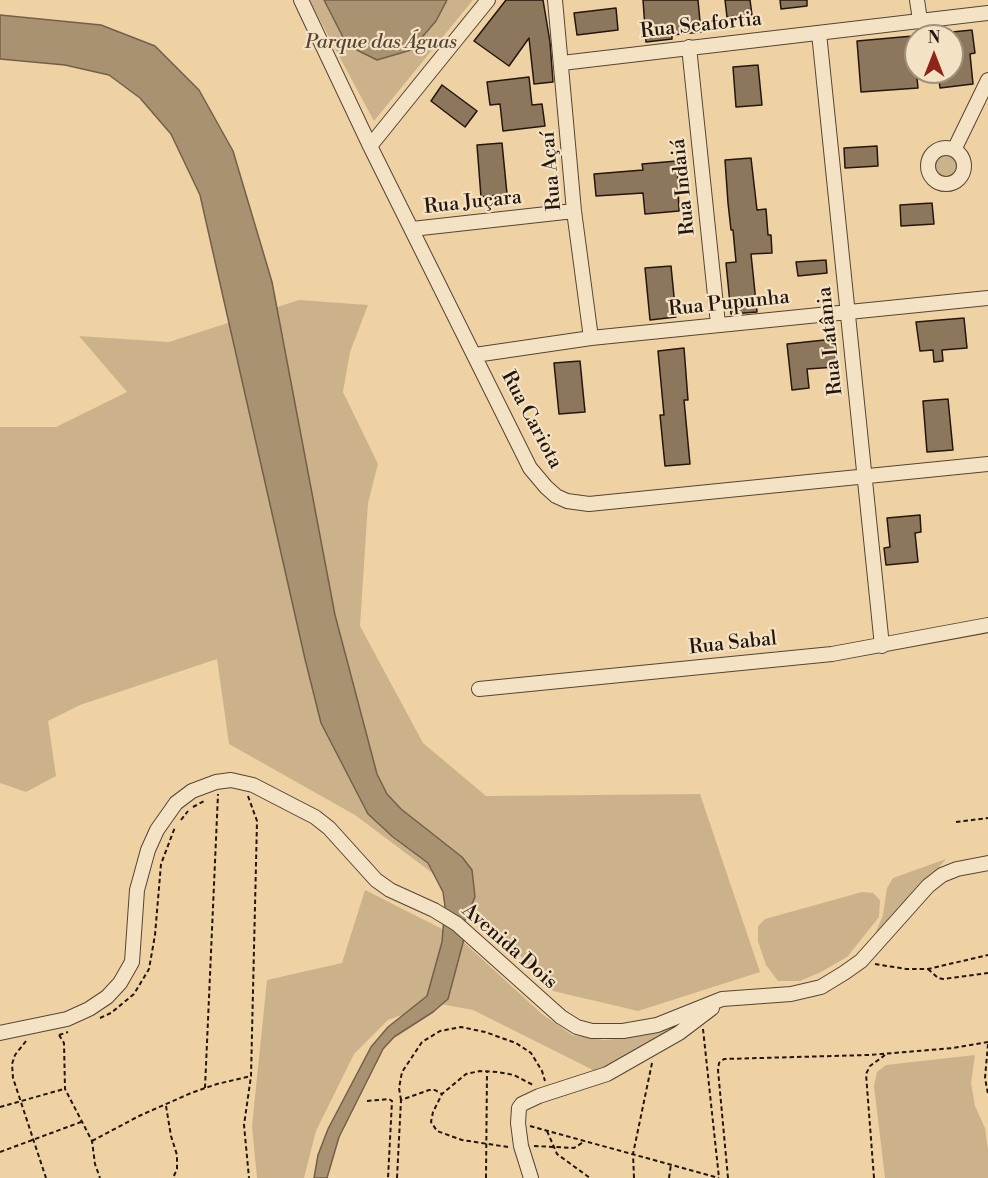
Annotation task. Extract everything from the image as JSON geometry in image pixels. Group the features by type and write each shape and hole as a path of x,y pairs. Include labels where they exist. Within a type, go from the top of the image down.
{"street":[{"name":"Rua Cariota","path":"301,0 370,146 530,468 556,496 567,501 589,504 988,464"},
{"path":"370,146 488,0"},
{"name":"Rua Açaí","path":"555,0 574,211 591,338"},
{"path":"918,0 920,20"},
{"name":"Rua Seafortia","path":"562,63 988,13"},
{"name":"Rua Latânia","path":"819,33 833,187 882,646"},
{"name":"Rua Indaiá","path":"690,47 718,324"},
{"path":"954,150 988,80"},
{"name":"Rua Juçara","path":"412,229 574,211"},
{"name":"Rua Pupunha","path":"475,355 591,338 988,297"},
{"name":"Rua Sabal","path":"479,689 832,654 988,625"},
{"name":"Avenida Dois","path":"0,1033 67,1019 89,1009 120,983 132,962 138,890 148,850 157,830 176,803 192,791 227,780 253,785 315,817 329,828 376,880 390,890 434,910 457,924 548,1006 577,1027 592,1032 641,1028 672,1020 721,999 791,994 821,987 861,961 928,886 942,875 957,869 988,863"},
{"path":"531,1178 521,1146 518,1123 519,1108 522,1104 538,1096 597,1079 650,1050 702,1017 721,999"}],"path":[{"path":"242,792 250,800 257,821 251,1076 243,1125 249,1178"},
{"path":"91,1022 111,1013 134,994 149,969 155,935 161,864 175,827 190,808 218,794 226,793"},
{"path":"205,1088 218,794"},
{"path":"956,822 988,818"},
{"path":"861,961 906,969 928,969 988,955"},
{"path":"928,969 938,978 943,979 988,973"},
{"path":"518,1123 719,1178 702,1017"},
{"path":"397,1178 401,1100 399,1088 402,1072 422,1042 440,1031 461,1028 485,1032 516,1043 531,1053 545,1081"},
{"path":"51,1034 59,1035 72,1030"},
{"path":"59,1035 64,1042 65,1089 92,1141 95,1164 100,1178"},
{"path":"20,1039 30,1037 21,1046 12,1064 13,1078 46,1178"},
{"path":"728,1178 718,1070 719,1063 724,1059 887,1053 988,1043 985,1077 988,1095"},
{"path":"634,1178 633,1154 651,1070 650,1050"},
{"path":"874,1178 866,1074 870,1066 887,1053"},
{"path":"524,1080 514,1075 487,1071 466,1074 442,1094 433,1112 431,1122 433,1127 436,1131 462,1140 487,1144 574,1148 585,1141"},
{"path":"486,1178 487,1071"},
{"path":"92,1141 139,1116 205,1088 251,1076"},
{"path":"0,1107 65,1089"},
{"path":"401,1100 429,1090 442,1094"},
{"path":"367,1101 392,1101 388,1178"},
{"path":"166,1106 177,1155 177,1169 173,1178"},
{"path":"0,1152 81,1122"},
{"path":"546,1130 557,1154 590,1178"},
{"path":"669,1178 671,1164"}],"green space":[{"name":"Parque das Águas","path":"309,0 473,0 374,121"},
{"path":"946,156 954,160 958,168 954,176 946,180 938,176 934,168 938,160"},
{"path":"299,300 368,305 350,352 343,392 378,464 368,503 360,626 423,743 486,796 700,794 760,972 638,1011 553,991 467,899 355,815 229,744 217,659 80,705 48,721 56,776 26,792 0,783 0,427 56,427 127,392 79,336 169,342"},
{"path":"946,859 870,946 883,915 887,888 893,878"},
{"path":"365,890 458,937 542,1014 572,1035 604,1040 626,1038 667,1029 705,1011 641,1051 597,1072 473,1010 435,1003 388,1020 354,1054 316,1131 304,1178 257,1178 252,1126 267,980 342,963"},
{"path":"862,892 873,893 880,900 879,917 847,957 800,981 778,981 766,965 758,941 758,926 765,919"},
{"path":"975,1055 971,1083 975,1106 985,1128 988,1178 885,1178 874,1086 877,1072 886,1065"}],"shaded area":[{"path":"324,0 447,0 436,21 411,50 377,60 347,45"},
{"path":"0,15 101,25 155,46 199,90 233,151 272,282 335,615 377,774 387,794 401,809 462,857 472,870 475,897 465,920 464,939 448,999 433,1012 394,1037 383,1049 339,1137 327,1178 314,1178 318,1155 328,1129 371,1047 388,1027 427,996 442,942 445,906 443,892 428,863 393,837 368,814 321,723 200,195 171,134 140,98 109,75 65,65 0,59"}],"building":[{"path":"506,0 543,0 550,42 553,82 534,84 529,38 509,66 474,41"},
{"path":"643,0 698,0 701,32 672,35 672,39 646,42"},
{"path":"725,0 750,0 752,15 727,17"},
{"path":"780,0 807,0 807,6 781,9"},
{"path":"616,8 618,30 577,35 574,13"},
{"path":"972,30 975,53 970,54 973,84 940,88 940,84 964,84 964,31"},
{"path":"904,37 904,84 918,84 918,88 861,92 857,41"},
{"path":"758,65 762,105 736,107 733,67"},
{"path":"529,77 532,105 542,104 545,126 503,131 500,104 490,105 487,82"},
{"path":"442,85 477,111 465,127 431,101"},
{"path":"502,143 507,194 481,197 477,145"},
{"path":"877,146 878,166 845,168 844,148"},
{"path":"751,158 757,210 766,209 772,253 751,254 757,312 731,314 726,263 736,262 725,160"},
{"path":"677,161 679,211 645,214 643,193 596,196 594,174 643,170 642,164"},
{"path":"932,203 934,224 901,226 900,205"},
{"path":"826,260 827,273 798,276 796,262"},
{"path":"671,266 676,317 650,320 645,268"},
{"path":"964,318 967,348 942,350 943,361 934,362 933,350 920,351 916,322"},
{"path":"834,339 836,367 807,369 809,388 792,390 787,344"},
{"path":"684,348 688,400 684,400 690,464 665,466 660,415 664,415 658,351"},
{"path":"580,361 585,412 559,414 554,363"},
{"path":"948,399 953,450 927,452 923,401"},
{"path":"920,515 921,532 915,533 918,562 886,565 884,548 890,547 887,518"}]}
